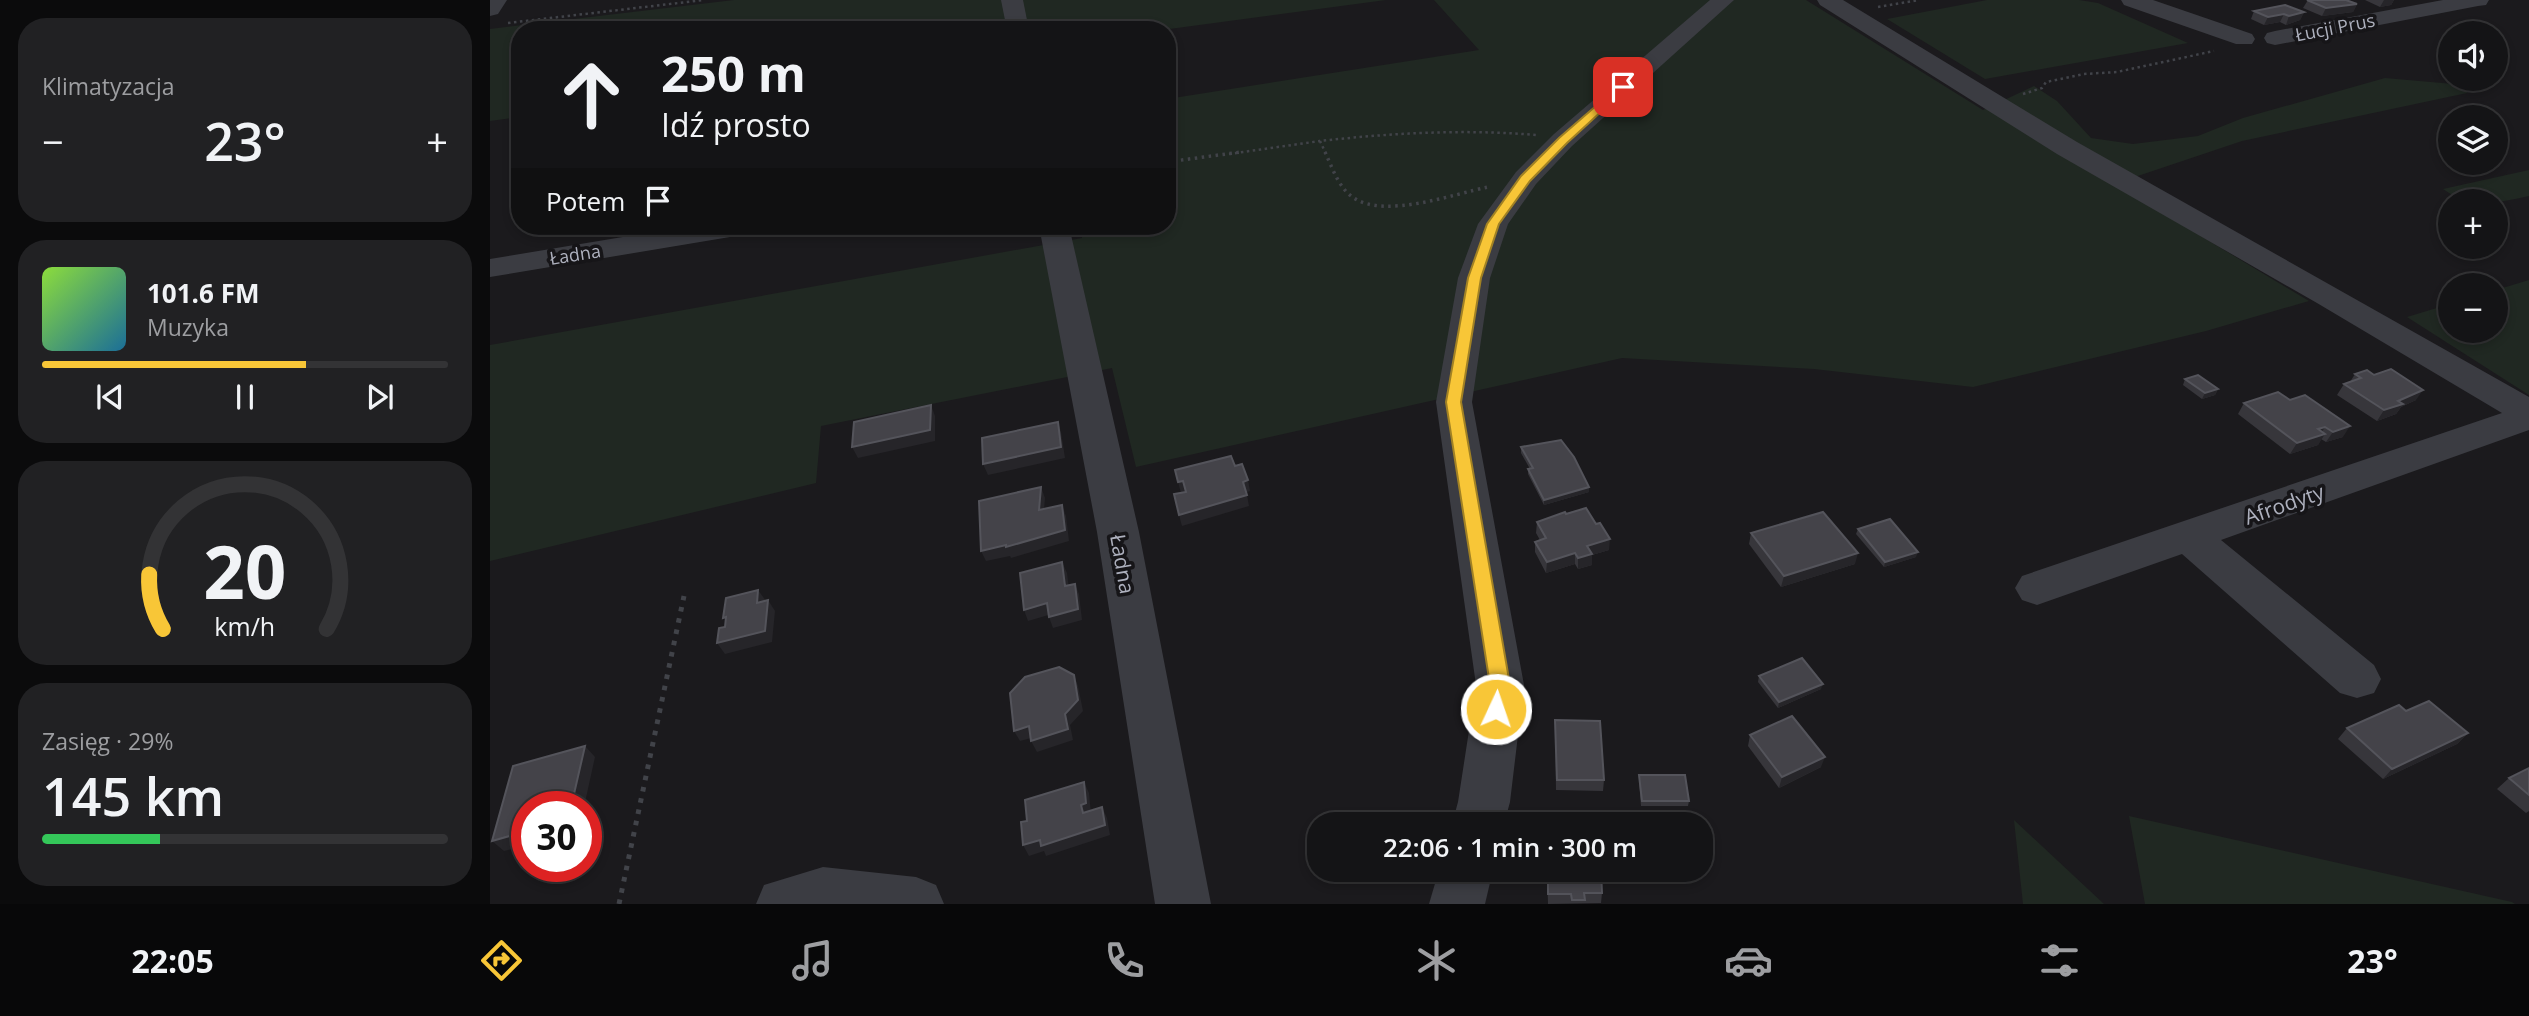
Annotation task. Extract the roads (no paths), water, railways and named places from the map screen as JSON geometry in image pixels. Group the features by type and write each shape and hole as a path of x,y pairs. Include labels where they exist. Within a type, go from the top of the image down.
{"street":[{"path":"494,17 496,0"},
{"path":"1012,0 1016,21"},
{"path":"1481,812 1500,685 1454,402 1474,278 1493,224 1520,187 1564,139 1723,0"},
{"name":"Łucji Prus","path":"2275,38 2478,0"},
{"path":"2141,1 2244,39"},
{"path":"1835,4 1875,2"},
{"path":"1835,4 2067,148 2329,296 2529,415"},
{"name":"Ładna","path":"490,268 688,235"},
{"name":"Ładna","path":"1057,235 1118,532 1184,904"},
{"name":"Afrodyty","path":"2037,587 2190,537 2529,415"},
{"path":"2190,537 2357,679"},
{"path":"1457,904 1463,882"},
{"path":"784,904 823,893 916,904"}]}
